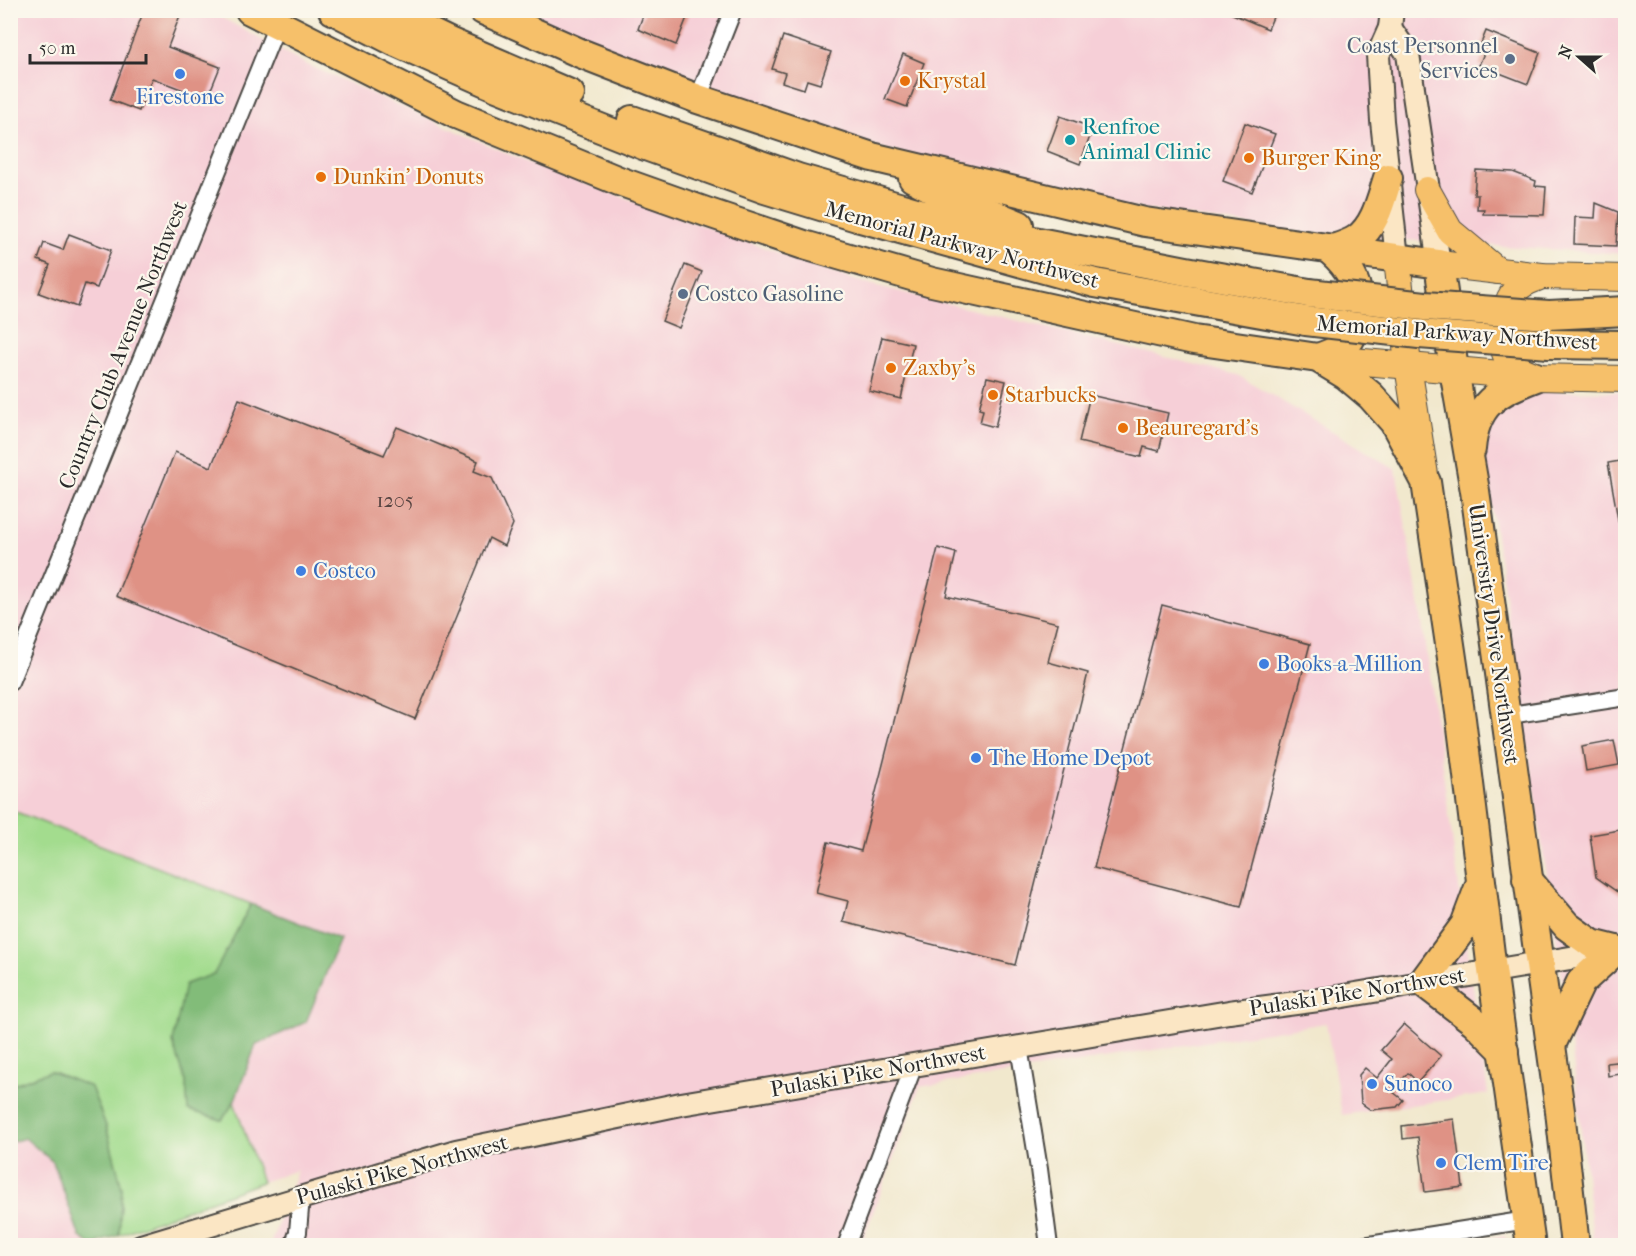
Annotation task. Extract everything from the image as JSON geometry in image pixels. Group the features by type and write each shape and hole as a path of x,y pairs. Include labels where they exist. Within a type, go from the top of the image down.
{"highway":[{"path":"250,10 422,99 619,181 804,245 897,272 1023,303 1194,340 1318,358 1346,375 1371,396 1394,422 1426,482"},
{"name":"Memorial Parkway Northwest","path":"333,10 396,42 497,87 643,145 765,189 1095,283 1306,321 1419,334 1549,344 1626,345"},
{"name":"Memorial Parkway Northwest","path":"383,10 538,82 640,122 809,181 961,225 1108,256 1309,293 1425,306 1549,315 1626,311"},
{"path":"483,10 580,53 698,99 872,158 1145,222 1439,264"},
{"path":"872,158 950,196 1025,227 1108,256"},
{"path":"1330,250 1357,239 1372,221 1388,178"},
{"path":"1318,358 1341,348 1351,338 1359,305 1358,290 1353,278 1343,261 1330,250"},
{"name":"University Drive Northwest","path":"1439,264 1470,463 1540,963 1575,1245"},
{"path":"897,272 987,274 1049,282 1095,283"},
{"path":"1470,463 1476,425 1491,399 1506,389 1536,377"},
{"name":"University Drive Northwest","path":"1426,482 1461,719 1492,970 1529,1232"},
{"path":"1527,879 1567,926 1592,944 1621,949"},
{"path":"1481,880 1465,925 1423,982 1475,1022 1504,1051"},
{"path":"1551,1045 1581,982 1621,949"}],"main road":[{"name":"University Drive Northwest","path":"1391,19 1378,55 1382,121 1408,366 1426,482"},
{"name":"University Drive Northwest","path":"1391,19 1408,54 1439,264"},
{"path":"1427,190 1450,231 1498,271"},
{"path":"1439,264 1542,276 1626,278"},
{"path":"1536,377 1510,363 1503,347 1503,318 1512,293 1521,285 1542,276"},
{"path":"1318,358 1536,377 1626,379"},
{"name":"Pulaski Pike Northwest","path":"141,1245 456,1151 681,1104 1621,949"}],"street":[{"path":"698,99 733,10"},
{"name":"Country Club Avenue Northwest","path":"10,682 278,25"},
{"path":"1504,716 1626,697"},
{"path":"1019,1047 1049,1245"},
{"path":"846,1245 914,1065"},
{"path":"293,1245 298,1232 301,1197"},
{"path":"1363,1245 1529,1232"}],"shaded area":[{"path":"10,11 210,11 306,64 531,164 857,281 1238,375 1396,469 1420,609 1488,1094 1342,1115 1326,1023 920,1087 861,1245 270,1245 297,1170 262,1182 234,1102 256,1045 306,1022 339,939 11,810"},
{"path":"511,11 1625,11 1625,254 1309,234 1117,205 887,150 661,75"},
{"path":"1523,391 1625,392 1625,1245 1594,1245 1570,1033 1481,435 1501,401"},
{"path":"25,1138 53,1162 80,1237 89,1245 11,1245 10,1142"},
{"path":"1505,1236 1507,1245 1442,1245"}],"green space":[{"path":"11,810 251,904 214,974 173,1042 186,1082 188,1110 222,1120 234,1102 262,1182 119,1235 122,1188 106,1126 91,1087 50,1071 11,1085"},
{"path":"251,904 340,939 306,1022 256,1045 234,1102 222,1120 188,1110 186,1082 173,1042 185,984 214,974"},
{"path":"50,1071 91,1087 106,1126 122,1188 119,1235 92,1245 80,1237 53,1162 25,1138 11,1142 11,1085"}],"building":[{"path":"144,10 182,10 168,47 220,67 207,99 152,78 139,111 110,100"},
{"path":"645,10 690,10 676,45 638,29"},
{"path":"1223,10 1276,10 1268,29"},
{"name":"Coast Personnel Services","path":"1486,31 1540,53 1528,84 1479,65 1484,53 1478,51"},
{"path":"783,36 831,52 820,84 807,80 804,89 782,82 785,73 772,69"},
{"name":"Krystal","path":"903,54 924,63 907,107 885,99"},
{"name":"Renfroe Animal Clinic","path":"1060,116 1093,128 1080,164 1047,151"},
{"name":"Burger King","path":"1245,123 1275,134 1252,192 1223,181"},
{"path":"1476,170 1513,172 1536,181 1535,186 1546,187 1544,215 1483,214 1484,209 1477,209 1478,195 1474,195"},
{"path":"1596,203 1618,212 1616,246 1574,244 1575,217 1595,218"},
{"path":"69,234 111,250 97,288 85,284 77,307 39,293 50,265 38,260 44,243 63,250"},
{"name":"Costco Gasoline","path":"685,265 702,272 679,328 662,321"},
{"name":"Zaxby's","path":"882,337 913,344 901,399 869,391"},
{"name":"Starbucks","path":"987,377 1006,381 995,427 980,423 983,410 979,409"},
{"name":"Beauregard's","path":"1090,395 1168,413 1159,451 1144,447 1141,457 1079,442"},
{"name":"Costco","path":"239,399 384,455 397,427 478,461 474,471 492,478 513,524 504,546 489,538 415,719 116,596 175,452 211,467"},
{"path":"1626,460 1626,524 1619,525 1608,463"},
{"name":"The Home Depot","path":"938,548 956,553 946,596 1058,623 1048,662 1088,673 1015,965 843,922 848,901 816,893 828,842 861,851"},
{"path":"1162,605 1310,644 1241,907 1094,868"},
{"path":"1614,740 1619,765 1586,771 1582,746"},
{"path":"1626,829 1626,898 1596,877 1590,835"},
{"path":"1404,1024 1441,1056 1418,1082 1408,1073 1392,1091 1403,1100 1397,1107 1371,1110 1361,1103 1359,1075 1365,1068 1377,1078 1392,1059 1381,1050"},
{"path":"1626,1061 1626,1073 1608,1076 1607,1063"},
{"name":"Clem Tire","path":"1454,1119 1463,1187 1425,1192 1418,1137 1403,1139 1402,1126"}],"place":[{"name":"Coast Personnel Services","path":"1510,59"},
{"name":"Firestone","path":"180,74"},
{"name":"Krystal","path":"905,81"},
{"name":"Renfroe Animal Clinic","path":"1070,140"},
{"name":"Burger King","path":"1249,158"},
{"name":"Dunkin' Donuts","path":"321,177"},
{"name":"Costco Gasoline","path":"683,294"},
{"name":"Zaxby's","path":"891,368"},
{"name":"Starbucks","path":"993,395"},
{"name":"Beauregard's","path":"1123,428"},
{"name":"Costco","path":"301,571"},
{"name":"Books-a-Million","path":"1264,664"},
{"name":"The Home Depot","path":"976,758"},
{"name":"Sunoco","path":"1372,1084"},
{"name":"Clem Tire","path":"1441,1163"}]}
